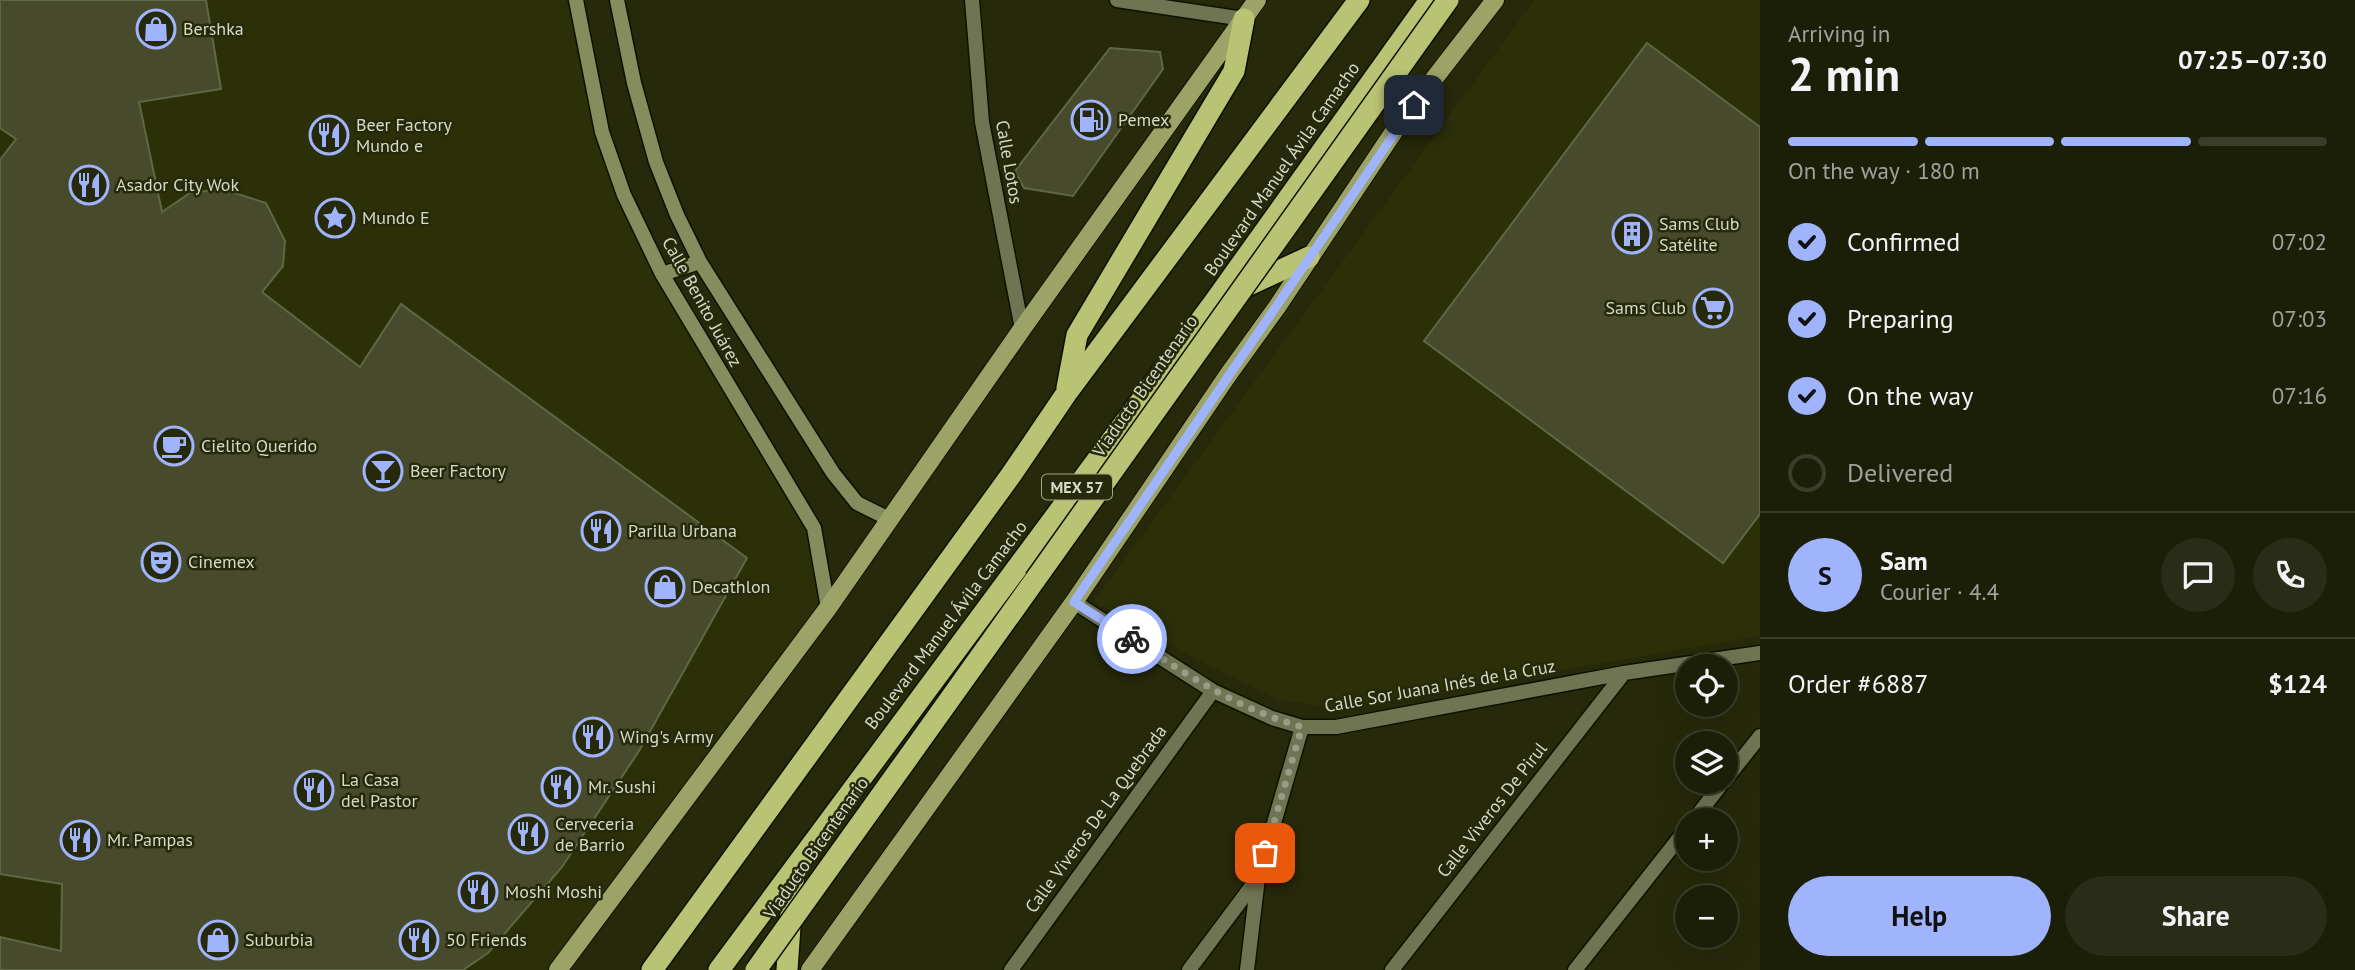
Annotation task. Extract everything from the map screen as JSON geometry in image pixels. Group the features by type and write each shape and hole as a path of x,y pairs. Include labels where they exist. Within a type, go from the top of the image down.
{"highway":[{"name":"Boulevard Manuel Ávila Camacho","path":"652,970 1011,475 1066,394 1359,0"},
{"name":"Boulevard Manuel Ávila Camacho","path":"719,970 1216,301 1430,0"},
{"name":"Viaducto Bicentenario","path":"757,970 1448,0"},
{"path":"1066,394 1077,335 1234,71 1244,19"},
{"path":"1216,301 1309,257"},
{"path":"787,970 794,869"}],"main road":[{"name":"Calle Benito Juárez","path":"576,0 602,132 624,195 662,274 814,528 828,608"},
{"name":"Calle Benito Juárez","path":"617,0 634,83 656,162 677,215 700,262 833,473 856,503 889,519"},
{"path":"558,970 828,608 1022,328 1257,0"},
{"path":"810,970 1074,602 1399,124 1495,0"},
{"path":"662,274 700,262"}],"street":[{"name":"Calle Lotos","path":"972,0 982,122 1022,328"},
{"path":"1118,0 1244,19"},
{"name":"Calle Sor Juana Inés de la Cruz","path":"1074,602 1213,691 1272,718 1302,727 1336,727 1624,673 1760,653"},
{"name":"Calle Viveros De Pirul","path":"1392,970 1624,673"},
{"name":"Calle Viveros De La Quebrada","path":"1011,970 1213,691"},
{"path":"1247,970 1258,878 1302,727"},
{"path":"1738,764 1760,736"},
{"path":"1703,808 1714,794"},
{"path":"1575,970 1675,843"},
{"path":"1189,970 1258,878"}],"shaded area":[{"name":"Mundo E","path":"0,0 576,0 624,195 814,528 828,608 558,970 0,970"},
{"path":"1534,0 1760,0 1760,636 1337,708 1278,700 1203,663 1094,601"}],"building":[{"name":"Mundo E","path":"0,0 206,0 221,89 139,102 162,212 190,193 222,189 266,203 285,241 283,266 262,292 360,367 401,304 747,558 639,751 562,867 488,953 463,970 0,970 0,937 61,951 62,884 0,874 0,160 16,139 0,128"},
{"name":"Sams Club Satélite","path":"1647,43 1760,127 1760,514 1723,563 1424,341"},
{"name":"Pemex","path":"1110,48 1160,52 1163,69 1073,196 1024,188 1015,171"}],"way so far":[{"path":"1132,639 1213,691 1272,718 1302,727 1265,853"}],"place":[{"name":"Bershka","path":"156,29"},
{"name":"Pemex","path":"1091,120"},
{"name":"Beer Factory Mundo e","path":"329,135"},
{"name":"Asador City Wok","path":"89,185"},
{"name":"Mundo E","path":"335,218"},
{"name":"Sams Club Satélite","path":"1632,234"},
{"name":"Sams Club","path":"1713,308"},
{"name":"Cielito Querido","path":"174,446"},
{"name":"Beer Factory","path":"383,471"},
{"name":"Parilla Urbana","path":"601,531"},
{"name":"Cinemex","path":"161,562"},
{"name":"Decathlon","path":"665,587"},
{"name":"Wing's Army","path":"593,737"},
{"name":"Mr. Sushi","path":"561,787"},
{"name":"La Casa del Pastor","path":"314,790"},
{"name":"Cerveceria de Barrio","path":"528,834"},
{"name":"Mr. Pampas","path":"80,840"},
{"name":"Moshi Moshi","path":"478,892"},
{"name":"Suburbia","path":"218,940"},
{"name":"50 Friends","path":"419,940"}],"route":[{"path":"1132,639 1074,602 1414,105"}]}
